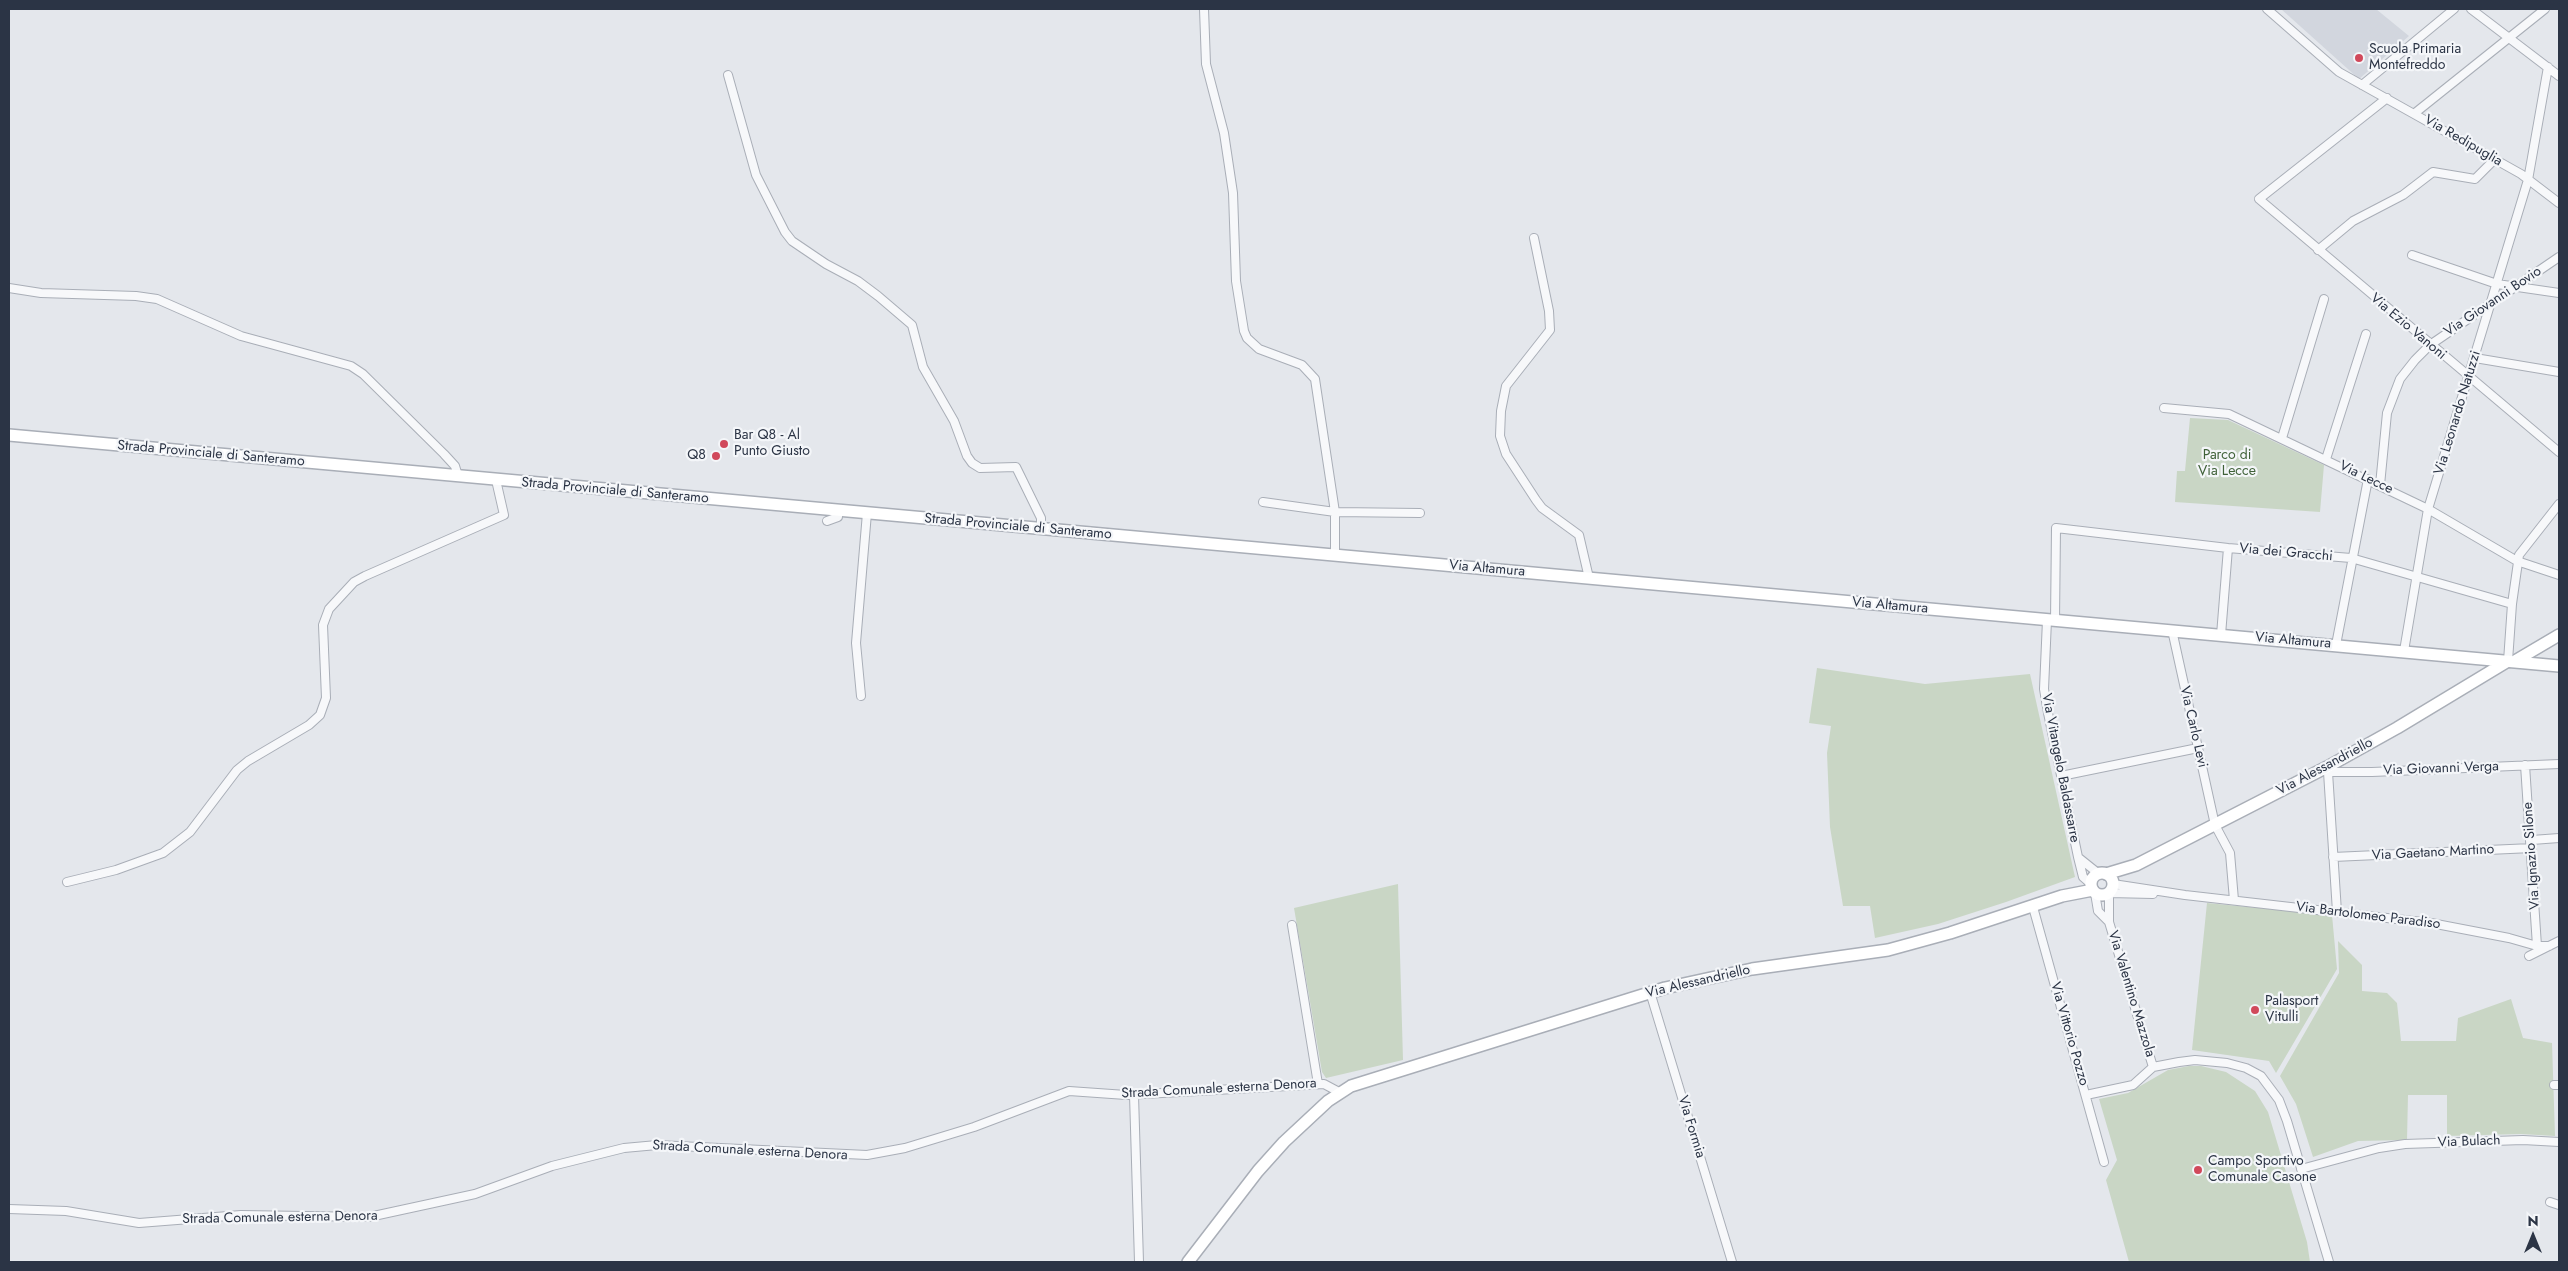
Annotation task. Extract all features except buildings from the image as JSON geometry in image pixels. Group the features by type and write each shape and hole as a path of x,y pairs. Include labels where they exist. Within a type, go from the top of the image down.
{"main road":[{"name":"Strada Provinciale di Santeramo","path":"9,435 1220,545"},
{"name":"Via Altamura","path":"1220,545 2559,666"},
{"name":"Via Alessandriello","path":"2103,874 2136,865 2215,824 2328,770 2511,661 2559,635"},
{"name":"Via Alessandriello","path":"1188,1262 1258,1171 1284,1142 1339,1092 1365,1080 1650,992 1723,974 1888,950 2033,907 2062,896 2075,887 2093,889 2102,895 2136,865"},
{"path":"2093,889 2093,878 2103,874 2112,878 2111,889"}],"street":[{"path":"1204,9 1206,64 1224,133 1232,184 1236,282 1244,331 1247,338 1259,349 1302,364 1315,379 1335,512 1336,555"},
{"name":"Via Redipuglia","path":"2266,9 2339,72 2495,159 2559,203"},
{"path":"2362,85 2454,9"},
{"path":"2471,9 2559,76"},
{"path":"2415,113 2545,9"},
{"name":"Via Leonardo Natuzzi","path":"2404,651 2428,509 2528,180 2548,68"},
{"path":"728,75 756,175 784,232 792,241 878,296 912,325 923,367 954,421 967,456 972,463 980,468 1016,467 1041,518 1041,529"},
{"name":"Via Ezio Vanoni","path":"2387,98 2259,199 2559,452"},
{"path":"2318,250 2353,221 2403,195 2433,172 2475,179 2495,159"},
{"path":"1534,238 1549,311 1550,330 1506,386 1501,411 1500,436 1506,454 1542,508 1579,535 1589,578"},
{"path":"2412,255 2497,284 2559,293"},
{"name":"Via Giovanni Bovio","path":"2380,485 2382,445 2390,404 2400,379 2414,360 2430,345 2517,287 2559,256"},
{"path":"9,288 41,293 136,296 157,300 241,336 351,366 363,374 444,454 455,466 458,476"},
{"path":"2282,438 2324,299"},
{"path":"2326,459 2366,334"},
{"path":"2475,358 2559,372"},
{"name":"Via Lecce","path":"2164,408 2229,414 2428,509 2517,561 2559,575"},
{"path":"2336,645 2351,558 2368,479"},
{"path":"68,882 116,870 163,853 190,832 237,770 309,725 320,715 326,698 323,626 328,609 354,582 365,576 504,515 496,480"},
{"path":"1263,502 1335,512 1420,513"},
{"path":"2511,661 2512,604 2517,561 2519,555 2559,504"},
{"path":"827,522 838,517 838,511"},
{"path":"860,696 856,643 867,513"},
{"name":"Via dei Gracchi","path":"2056,528 2228,548 2351,558 2512,604"},
{"name":"Via Vitangelo Baldassarre","path":"2056,528 2051,620 2044,689 2083,878 2093,889"},
{"path":"2221,635 2228,548"},
{"name":"Via Carlo Levi","path":"2172,630 2215,824 2230,853 2234,900"},
{"path":"2061,776 2198,748"},
{"name":"Via Giovanni Verga","path":"2328,770 2559,764"},
{"name":"Via Ignazio Silone","path":"2525,765 2532,844 2537,946"},
{"path":"2328,770 2337,912"},
{"name":"Via Gaetano Martino","path":"2334,858 2532,844 2559,838"},
{"name":"Via Vitangelo Baldassarre","path":"2078,857 2103,874"},
{"name":"Via Valentino Mazzola","path":"2093,889 2098,911 2109,922"},
{"name":"Via Bartolomeo Paradiso","path":"2111,889 2234,900 2431,923 2508,938 2537,946 2549,946"},
{"name":"Via Valentino Mazzola","path":"2111,889 2109,922 2154,1066"},
{"name":"Via Vittorio Pozzo","path":"2033,907 2104,1162"},
{"path":"1292,925 1318,1084"},
{"path":"2529,956 2559,940"},
{"name":"Via Formia","path":"1650,992 1732,1262"},
{"path":"2086,1096 2133,1085 2154,1066 2195,1060 2246,1068 2261,1076 2279,1100 2329,1262"},
{"name":"Strada Comunale esterna Denora","path":"9,1209 66,1211 138,1223 232,1216 378,1217 475,1194 552,1166 624,1148 657,1145 868,1155 895,1151 974,1127 1064,1092 1083,1091 1134,1095 1324,1084 1339,1092"},
{"path":"1134,1095 1139,1262"},
{"name":"Via Bulach","path":"2301,1169 2380,1148 2405,1144 2504,1141 2559,1142"},
{"path":"2550,1202 2559,1205"}],"shaded area":[{"name":"Scuola Primaria Montefreddo","path":"2281,9 2376,9 2409,36 2359,79"}],"green space":[{"name":"Parco di Via Lecce","path":"2190,418 2228,420 2324,465 2320,512 2175,502 2177,471 2185,471"},
{"path":"1817,668 1925,684 2030,674 2075,877 1938,924 1875,938 1870,906 1843,906 1830,827 1827,753 1831,726 1809,723"},
{"path":"1398,884 1403,1060 1326,1078 1322,1072 1294,908"},
{"name":"Palasport Vitulli","path":"2207,903 2332,915 2337,969 2276,1073 2269,1061 2192,1050"},
{"path":"2338,941 2362,965 2362,991 2387,993 2397,1003 2401,1041 2456,1041 2458,1018 2511,999 2523,1038 2552,1043 2555,1136 2521,1134 2447,1136 2447,1095 2408,1095 2407,1140 2358,1141 2313,1157 2296,1104 2280,1076 2339,973"},
{"name":"Campo Sportivo Comunale Casone","path":"2201,1066 2226,1072 2255,1091 2268,1112 2307,1242 2310,1262 2129,1262 2106,1180 2117,1160 2099,1099 2128,1093 2168,1070"}],"place":[{"name":"Scuola Primaria Montefreddo","path":"2359,58"},
{"name":"Bar Q8 - Al Punto Giusto","path":"724,444"},
{"name":"Q8","path":"716,456"},
{"name":"Palasport Vitulli","path":"2255,1010"},
{"name":"Campo Sportivo Comunale Casone","path":"2198,1170"}]}
